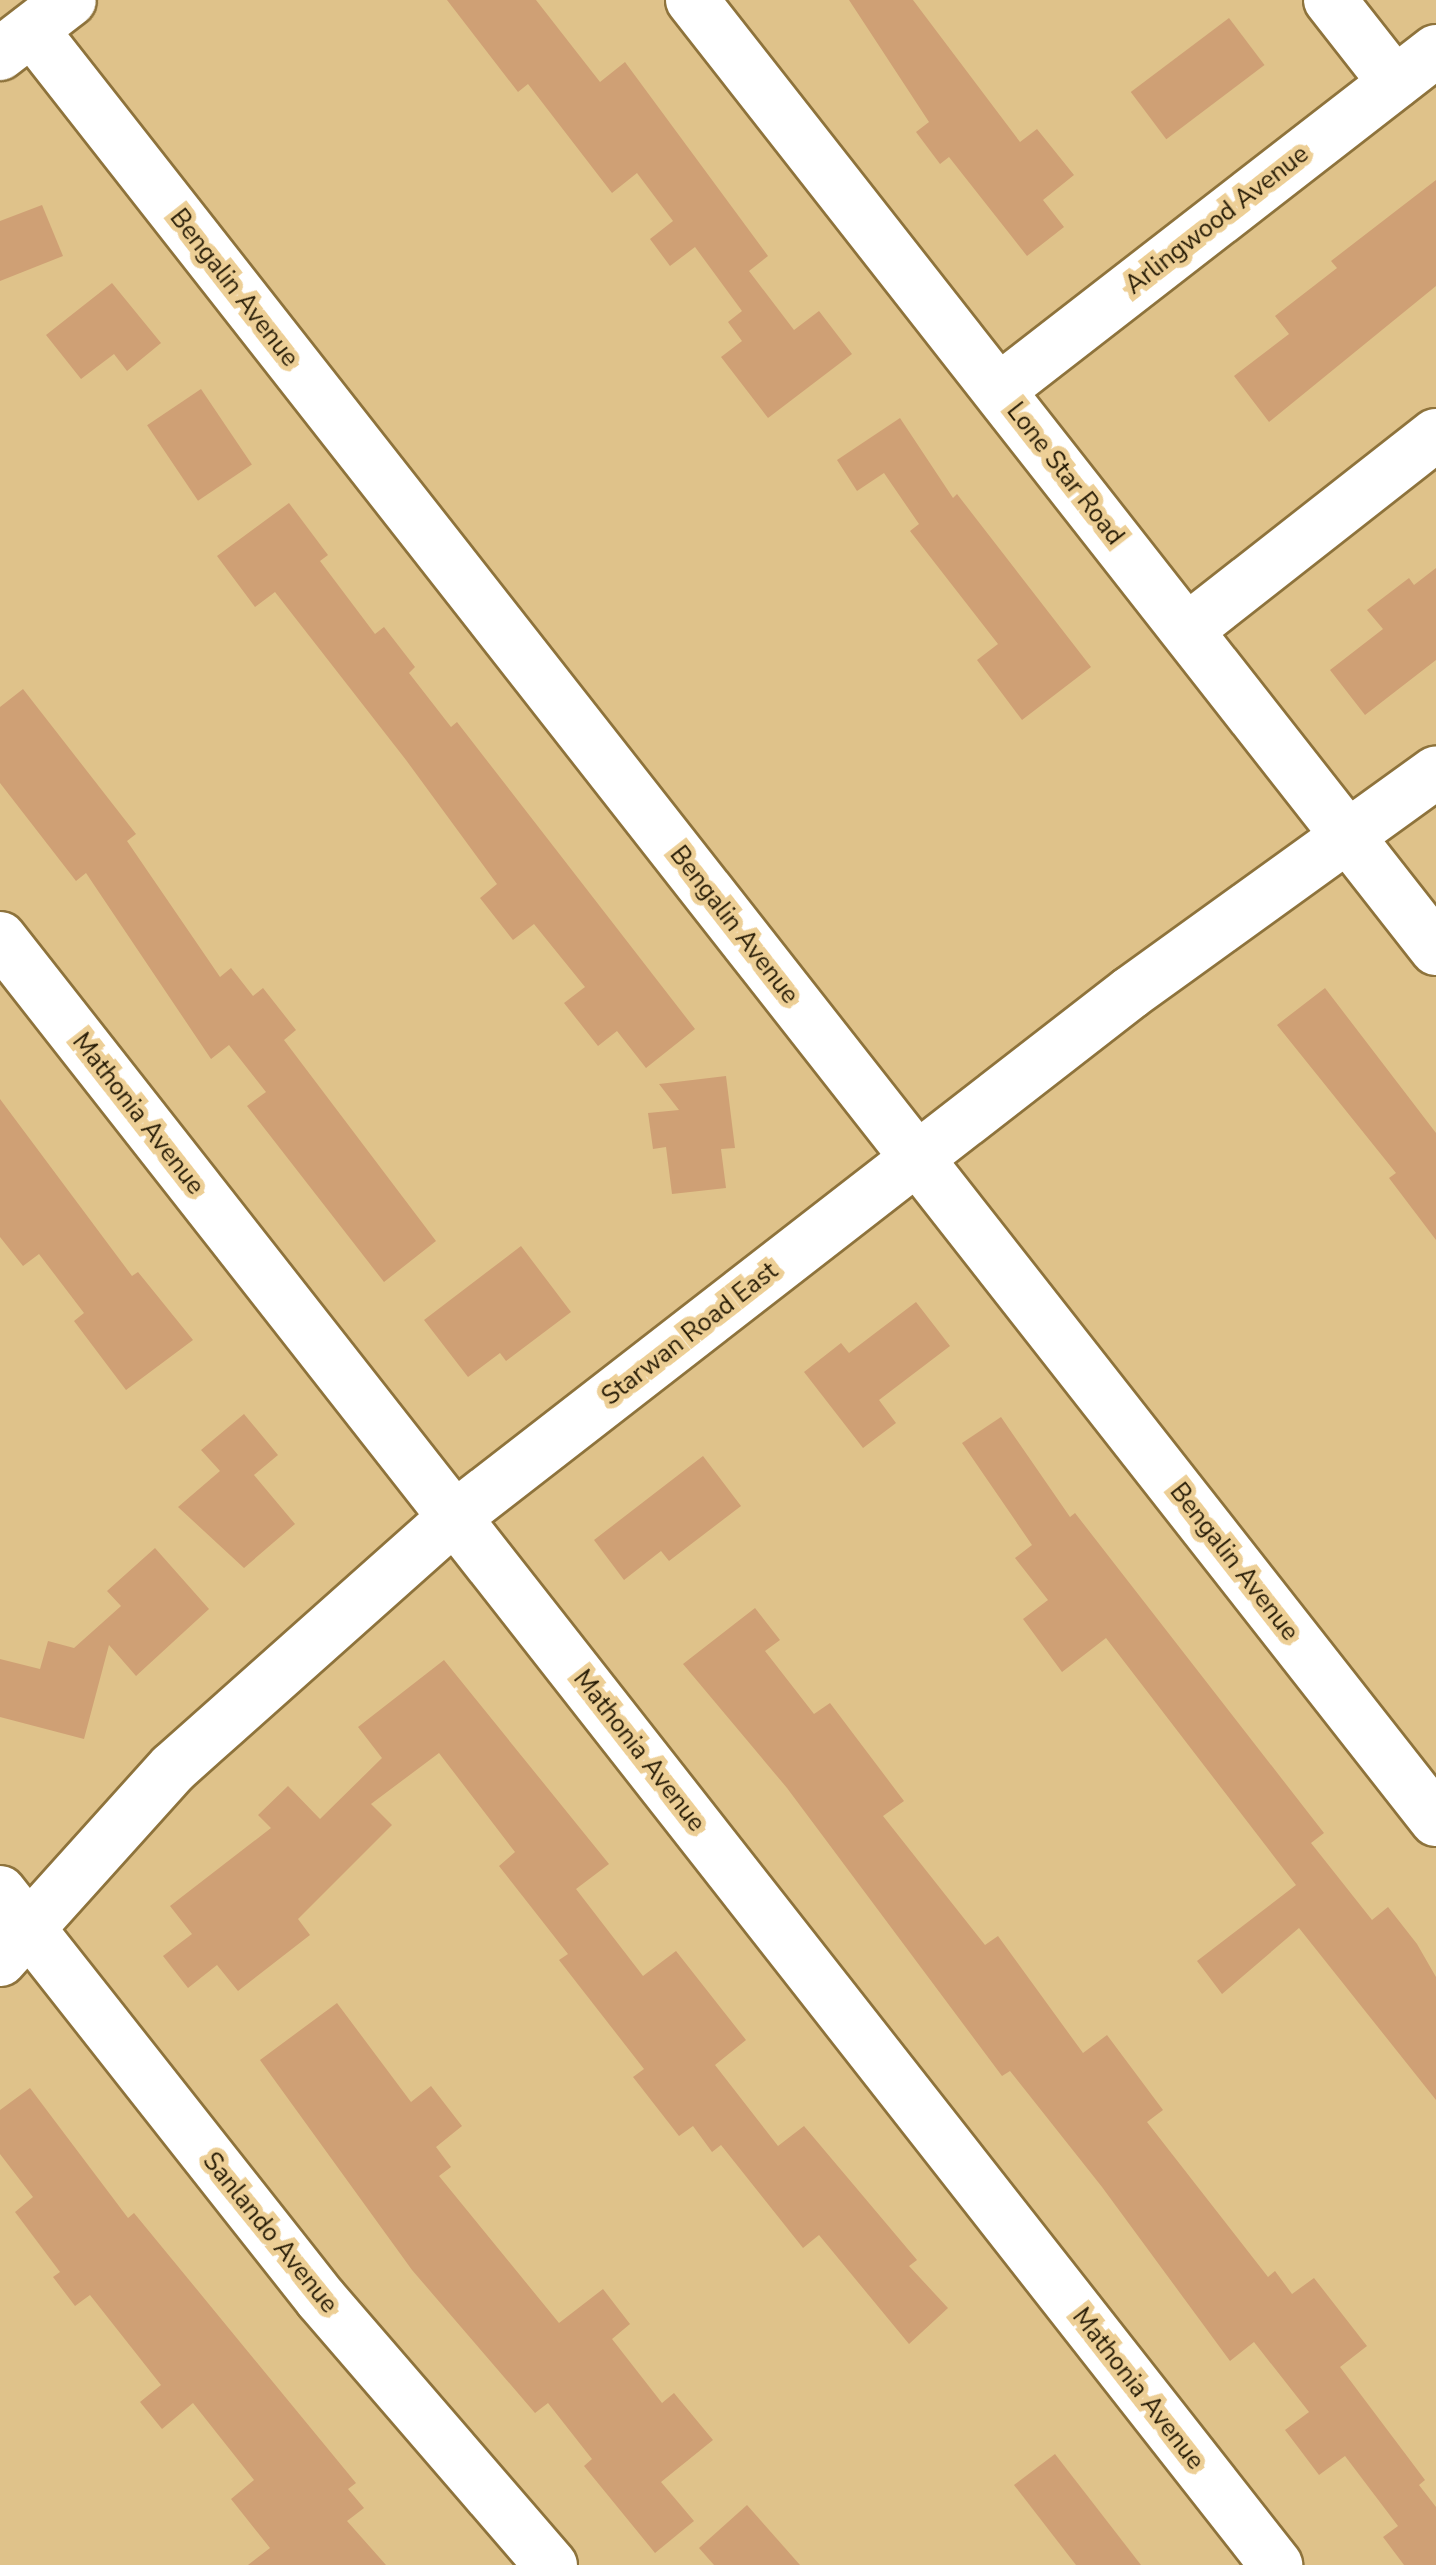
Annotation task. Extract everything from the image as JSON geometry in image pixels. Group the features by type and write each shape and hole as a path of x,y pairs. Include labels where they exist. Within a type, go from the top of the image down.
{"street":[{"name":"Lone Star Road","path":"692,0 1436,949"},
{"path":"1330,0 1395,82"},
{"name":"Bengalin Avenue","path":"34,28 1436,1820"},
{"name":"Arlingwood Avenue","path":"999,390 1436,50"},
{"path":"1187,630 1436,434"},
{"name":"Starwan Road East","path":"9,1927 173,1768 456,1517 1130,993 1436,772"},
{"name":"Mathonia Avenue","path":"0,938 1276,2565"},
{"name":"Sanlando Avenue","path":"9,1927 551,2565"}],"building":[{"path":"447,0 536,0 600,82 625,62 768,256 749,271 794,330 819,311 852,354 768,418 721,357 742,341 728,322 742,311 695,247 670,266 650,239 673,221 637,173 612,193 528,84 518,92"},
{"path":"849,0 913,0 1020,142 1037,129 1074,175 1043,200 1064,227 1027,256 949,157 940,164 916,132 929,122"},
{"path":"1229,18 1265,65 1166,139 1131,92"},
{"path":"1436,180 1436,286 1269,422 1234,376 1289,334 1275,316 1337,268 1331,261"},
{"path":"42,205 63,256 0,281 0,221"},
{"path":"112,283 161,343 127,371 114,354 81,379 46,335"},
{"path":"201,389 252,464 198,501 147,425"},
{"path":"900,418 953,498 957,494 1091,667 1022,720 977,660 998,644 910,531 919,524 884,473 857,491 837,460"},
{"path":"289,503 328,555 320,561 375,634 384,627 415,667 409,673 451,727 457,722 695,1029 646,1068 617,1031 598,1046 564,1003 585,987 534,924 513,940 480,898 497,884 406,760 275,592 255,607 217,556"},
{"path":"1436,568 1436,660 1365,715 1330,670 1383,629 1367,610 1409,578 1414,585"},
{"path":"23,689 136,834 127,841 220,977 231,968 253,996 263,988 296,1030 284,1040 436,1241 384,1282 247,1106 266,1092 229,1045 211,1059 86,873 76,881 0,783 0,707"},
{"path":"1325,988 1436,1133 1436,1240 1389,1178 1396,1173 1277,1025"},
{"path":"726,1076 735,1148 721,1149 726,1188 672,1194 666,1147 653,1149 648,1113 679,1110 659,1084"},
{"path":"0,1099 132,1276 138,1272 193,1340 126,1390 74,1321 84,1313 39,1254 23,1266 0,1237"},
{"path":"521,1246 571,1312 506,1361 500,1353 468,1377 424,1320"},
{"path":"916,1302 950,1346 879,1400 896,1423 863,1448 804,1372 841,1343 849,1353"},
{"path":"244,1414 278,1455 254,1475 295,1524 244,1568 178,1507 220,1471 201,1450"},
{"path":"1001,1417 1070,1517 1075,1513 1324,1833 1311,1843 1372,1920 1388,1907 1417,1944 1436,1977 1436,2100 1299,1928 1222,1994 1197,1961 1296,1885 1106,1638 1062,1672 1023,1619 1048,1600 1015,1558 1032,1545 962,1443"},
{"path":"703,1456 741,1506 669,1561 661,1551 624,1580 594,1540"},
{"path":"155,1548 209,1609 136,1676 109,1645 84,1739 0,1717 0,1659 40,1669 48,1641 74,1648 121,1606 107,1591"},
{"path":"755,1608 780,1640 765,1651 814,1714 830,1703 904,1801 883,1816 985,1945 998,1936 1083,2053 1107,2035 1163,2110 1147,2122 1268,2277 1275,2271 1292,2294 1314,2278 1367,2346 1340,2367 1425,2480 1419,2485 1436,2507 1436,2565 1404,2565 1383,2537 1398,2526 1345,2456 1319,2475 1285,2430 1309,2412 1254,2342 1230,2361 1102,2187 1010,2071 1002,2076 787,1788 683,1664"},
{"path":"444,1660 609,1864 576,1889 643,1976 676,1951 746,2040 715,2065 778,2146 804,2126 917,2260 909,2266 948,2308 909,2344 819,2235 803,2248 721,2145 712,2152 693,2126 679,2136 633,2077 644,2069 559,1960 568,1954 499,1866 515,1852 439,1753 371,1804 392,1825 298,1919 310,1935 238,1991 217,1965 188,1988 163,1956 192,1934 170,1906 271,1828 258,1815 288,1786 320,1819 382,1758 358,1727"},
{"path":"337,2003 411,2102 431,2086 462,2126 436,2147 451,2167 439,2176 559,2323 603,2289 630,2324 612,2339 662,2403 674,2393 713,2440 661,2482 694,2521 655,2553 584,2466 592,2459 548,2403 535,2413 412,2270 260,2060"},
{"path":"30,2088 128,2218 134,2213 356,2483 348,2489 364,2508 347,2521 386,2565 248,2565 270,2548 231,2499 254,2480 193,2403 162,2429 140,2402 161,2385 90,2295 75,2306 53,2277 60,2272 15,2212 33,2197 0,2154 0,2110"},
{"path":"1055,2454 1141,2565 1076,2565 1014,2485"},
{"path":"747,2505 800,2565 714,2565 699,2548"}]}
